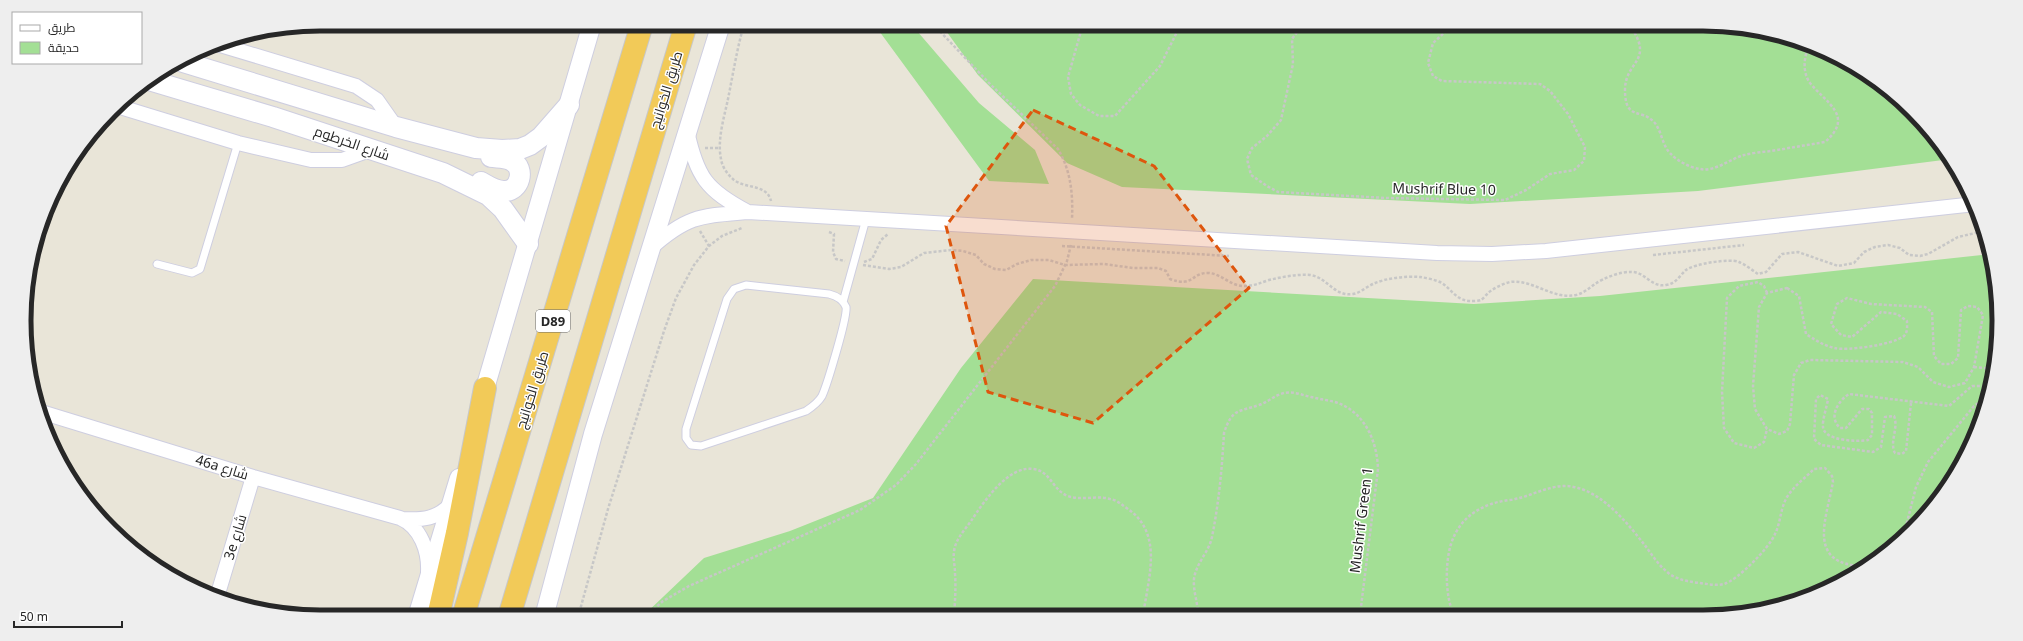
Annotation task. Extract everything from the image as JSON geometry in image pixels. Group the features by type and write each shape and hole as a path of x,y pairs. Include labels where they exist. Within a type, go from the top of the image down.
{"highway":[{"name":"طريق الخوانيج","path":"465,610 640,31"},
{"name":"طريق الخوانيج","path":"511,610 684,31"},
{"path":"440,610 458,533 485,388"}],"main road":[{"name":"شارع الخرطوم","path":"188,63 396,128 476,148 502,150 520,149 530,145 541,137 569,104"},
{"name":"شارع الخرطوم","path":"157,82 273,117 443,173 488,195 503,209 528,244"},
{"path":"443,173 467,175 505,192 511,190 519,181 519,168 510,160 472,153 456,142"}],"street":[{"name":"46a شارع","path":"419,610 590,31"},
{"path":"546,610 593,434 719,31"},
{"path":"226,47 356,86 377,100 396,128"},
{"path":"124,108 238,143 311,160 342,160 370,150"},
{"path":"687,131 694,159 708,185 723,198 748,212"},
{"path":"651,248 674,228 693,219 704,216 748,212 1437,253 1519,253 1968,205"},
{"name":"46a شارع","path":"46,413 253,477 403,519 428,519 442,513 451,504"},
{"name":"3e شارع","path":"218,591 253,477"},
{"name":"46a شارع","path":"403,519 414,528 423,541 428,561 428,581"}],"lane":[{"path":"157,264 192,273 200,269 238,143"},
{"path":"843,302 835,295 830,294 746,285 734,289 727,299 686,429 685,434 688,442 696,447 700,446 806,411 817,403 824,391 846,315 843,302 866,219"}],"path":[{"path":"742,31 723,121 720,148 721,160 728,174 733,179 747,187 764,190 771,200 771,213"},
{"path":"654,610 676,593 860,510 896,485 916,464 1056,286 1065,265 1072,232 1071,185 1065,160 1058,149 995,89 940,31"},
{"path":"1081,31 1068,78 1071,94 1080,105 1099,116 1115,116 1160,66 1178,31"},
{"name":"Mushrif Blue 10","path":"1298,31 1292,39 1292,64 1281,120 1267,136 1252,148 1247,159 1251,175 1278,192 1386,198 1505,200 1526,190 1550,174 1574,170 1584,161 1585,147 1568,114 1550,91 1540,84 1442,81 1433,76 1428,63 1433,43 1446,31"},
{"path":"1634,31 1638,37 1640,47 1637,62 1627,75 1624,89 1625,104 1634,114 1649,118 1656,123 1670,154 1686,164 1701,169 1718,167 1744,155 1825,142 1833,135 1838,123 1836,109 1810,82 1804,65 1808,51"},
{"path":"580,610 608,509 664,331 676,298 694,265 709,246 731,231 747,227"},
{"path":"825,230 834,234 833,252 836,259 889,269 900,267 924,253 951,250 963,251 976,255 984,264 995,269 1006,270 1017,264 1031,260 1049,260 1065,265 1104,264 1132,268 1158,268 1166,271 1170,278 1184,282 1190,281 1200,274 1209,273 1217,275 1234,285 1245,286 1258,285 1280,277 1313,276 1321,278 1327,286 1341,294 1354,294 1383,280 1401,277 1420,277 1436,280 1459,298 1469,301 1481,300 1497,286 1511,282 1523,283 1550,293 1575,295 1614,275 1631,272 1640,274 1651,283 1666,286 1677,280 1687,269 1727,260 1739,261 1758,274 1766,272 1782,254 1798,252 1838,266 1854,262 1864,252 1888,245 1900,248 1909,254 1920,256 1928,254 1958,237 1978,232"},
{"path":"1767,292 1764,286 1758,282 1739,286 1727,298 1722,392 1724,428 1734,443 1754,448 1764,442 1767,429"},
{"path":"1786,288 1799,296 1806,334 1820,344 1835,348 1874,347 1903,336 1907,331 1907,321 1897,314 1881,312 1852,337 1841,335 1831,324 1836,304 1847,298 1871,304 1925,307 1932,312 1934,356 1941,364 1951,364 1958,358 1961,310 1968,306 1977,307 1983,315 1974,366 1965,383 1949,387 1932,382 1918,367 1903,362 1810,360 1801,363 1794,375 1790,424 1787,431 1779,434 1767,429 1755,409 1753,386 1759,307 1767,292 1786,288"},
{"path":"1974,366 1988,368"},
{"path":"1911,403 1906,451 1902,454 1895,454 1892,449 1896,421 1894,416 1885,417 1881,447 1873,452 1821,445 1814,439 1816,399 1820,395 1828,399 1823,428 1826,433 1830,437 1860,442 1868,440 1872,435 1872,413 1869,409 1862,409 1846,428 1840,428 1836,424 1835,420 1836,405 1842,398 1849,394 1911,403 1949,406 1972,386 1984,386"},
{"name":"Mushrif Green 1","path":"1197,610 1194,578 1196,569 1210,545 1212,537 1220,493 1224,433 1226,426 1233,415 1244,408 1260,405 1279,394 1291,392 1336,402 1347,408 1358,415 1365,424 1376,445 1378,469 1361,610"},
{"path":"1906,526 1916,487 1928,462 1974,406 1980,402"},
{"path":"954,610 956,572 954,552 957,542 979,508 994,491 1016,472 1029,468 1042,471 1048,475 1056,488 1066,496 1111,499 1118,502 1139,518 1148,534 1152,552 1144,610"},
{"path":"1453,610 1447,590 1449,552 1454,537 1462,524 1473,512 1487,504 1524,497 1558,486 1582,489 1609,507 1627,523 1661,567 1671,574 1688,581 1718,585 1735,578 1766,548 1775,536 1782,508 1788,495 1814,469 1825,468 1832,476 1833,482 1823,534 1825,546 1831,556 1836,560 1842,563 1857,565"}],"highlighted area":[{"path":"1033,110 1154,166 1249,288 1093,423 988,392 946,226"}],"green space":[{"path":"879,31 917,31 979,103 1035,150 1049,184 989,181"},
{"path":"946,31 1702,31 1740,33 1796,46 1831,61 1863,80 1879,91 1907,116 1932,144 1943,160 1698,191 1470,204 1122,187 1067,163 978,75"},
{"path":"1984,255 1990,283 1992,320 1990,358 1977,414 1962,449 1932,497 1907,525 1879,550 1847,571 1813,588 1796,595 1740,608 1702,610 649,610 704,558 790,531 873,498 961,368 1033,279 1474,304 1600,296"}]}
